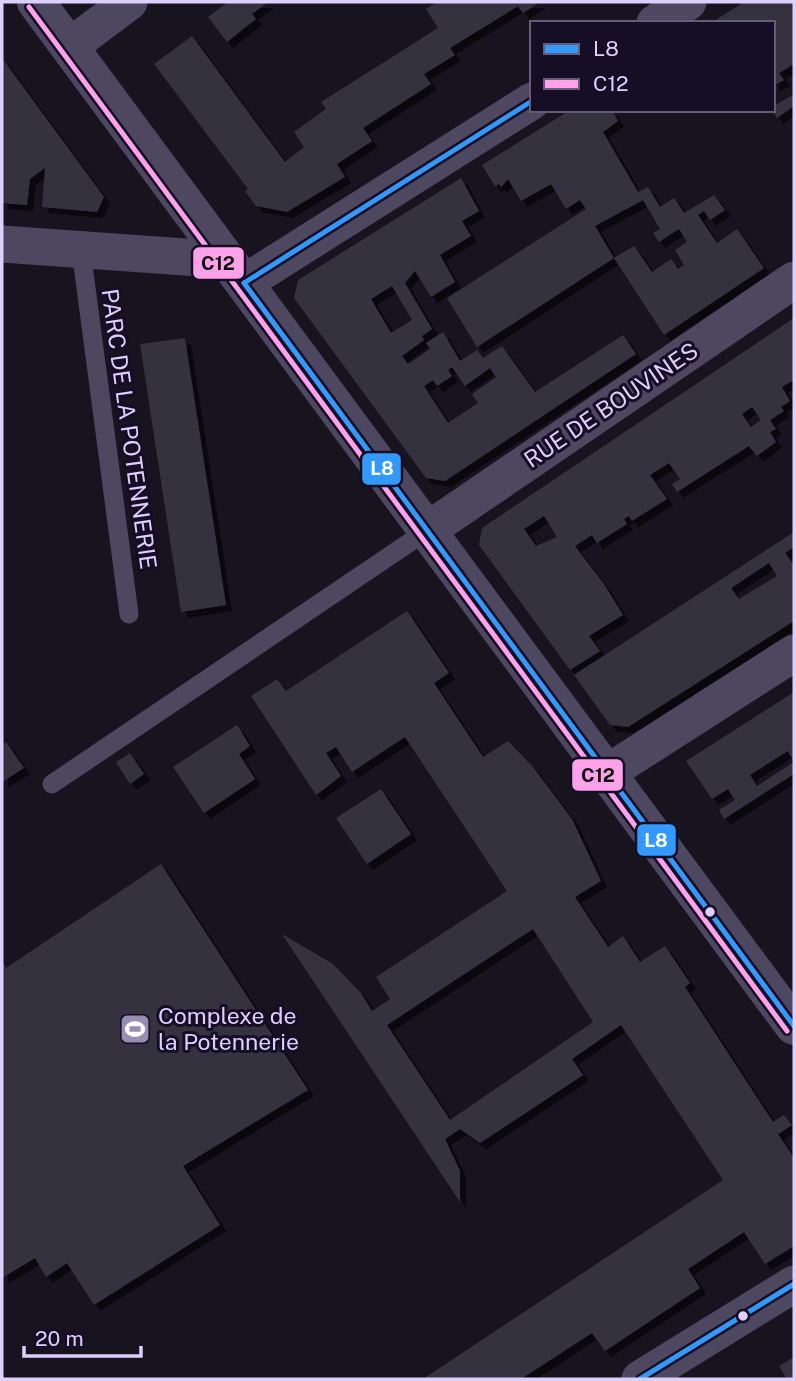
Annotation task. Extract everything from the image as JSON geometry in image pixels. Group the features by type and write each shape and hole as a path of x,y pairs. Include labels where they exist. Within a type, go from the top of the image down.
{"street":[{"path":"36,2 794,1026"},
{"path":"69,47 130,2"},
{"path":"658,21 688,2"},
{"path":"2,244 81,250 236,272 530,102"},
{"name":"RUE DE BOUVINES","path":"428,530 794,280"},
{"path":"607,773 794,653"},
{"path":"640,1379 794,1284"}],"lane":[{"name":"PARC DE LA POTENNERIE","path":"81,250 129,614"},
{"path":"52,784 428,530"}],"building":[{"path":"228,2 268,2 252,14 256,19 227,42 208,17"},
{"path":"437,2 540,2 523,13 518,6 450,48 455,55 424,74 431,84 363,128 372,141 337,164 345,177 287,212 256,206 245,191 248,189 154,64 192,36 285,162 304,147 294,132 326,109 321,102 438,28 426,9"},
{"path":"744,2 794,2 794,64 779,73 784,80 775,85 775,21 717,19"},
{"path":"2,58 104,197 97,212 42,207 45,168 30,179 27,205 2,203"},
{"path":"793,95 794,106 777,118 773,112 775,105"},
{"path":"567,112 613,112 618,121 603,132 638,192 648,187 660,207 674,198 684,213 714,195 725,210 710,220 704,211 698,215 717,243 737,229 764,268 664,335 614,258 477,347 447,298 586,209 580,200 566,209 551,184 521,201 508,179 501,187 499,184 495,186 482,165","holes":["643,200 660,229 653,233 659,242 679,229 687,242 675,250 684,265 678,269 671,259 652,272 634,246 614,258 595,226"]},
{"path":"461,178 479,211 462,221 471,236 440,255 455,282 431,297 415,271 405,283 432,329 422,336 424,340 402,356 408,364 430,349 426,343 443,332 460,361 477,350 483,358 502,346 535,392 623,335 636,354 445,481 426,478 294,298 298,280","holes":["392,286 412,320 391,333 371,299","452,367 465,386 490,368 496,377 472,394 478,403 448,423 424,386 433,380 437,386 452,376 448,370"]},
{"path":"794,318 794,384 792,381 782,387 790,401 781,407 784,411 770,420 776,429 770,432 776,442 757,456 749,446 677,492 672,484 680,479 669,463 650,475 667,499 632,521 629,516 624,519 627,524 597,543 592,535 575,546 604,584 623,615 589,636 600,651 570,670 479,545 482,528","holes":["752,407 761,420 751,427 742,414","544,516 557,537 536,546 524,529"]},
{"path":"185,338 226,605 181,612 140,344"},
{"path":"794,532 794,547 785,553 794,565 794,621 628,727 610,725 574,675","holes":["769,563 777,576 739,599 731,588"]},
{"path":"407,611 449,673 434,683 483,757 508,741 533,767 572,819 601,881 575,897 608,947 623,936 640,962 665,946 690,983 685,987 773,1122 784,1115 792,1125 778,1134 794,1158 794,1246 765,1264 744,1232 688,1269 700,1288 605,1351 592,1333 521,1379 423,1379 723,1180 621,1025 572,1059 583,1075 480,1143 460,1129 445,1139 460,1171 460,1202 282,934 333,964 361,993 372,1011 390,999 376,977 507,891 405,737 352,772 336,747 326,753 341,776 316,795 251,696 277,679 286,691","holes":["533,929 593,1022 450,1120 387,1025"]},
{"path":"794,692 794,762 794,774 724,819 719,810 735,800 728,789 712,799 686,761","holes":["788,751 794,762 757,786 750,775"]},
{"path":"237,725 250,746 239,754 255,779 204,813 173,767"},
{"path":"6,742 24,768 2,782 2,745"},
{"path":"130,753 144,774 130,784 116,762"},
{"path":"381,789 411,834 367,864 336,818"},
{"name":"Complexe de la Potennerie","path":"161,864 308,1090 183,1166 220,1225 94,1305 67,1263 46,1277 35,1258 2,1278 2,961 6,968"},
{"path":"794,1357 794,1379 787,1379 779,1366"}],"transit line":[{"name":"C12","path":"29,7 787,1031"},
{"name":"L8","path":"244,283 530,102"},
{"name":"L8","path":"244,283 794,1026"},
{"name":"L8","path":"640,1379 794,1284"}],"place":[{"name":"Complexe de la Potennerie","path":"135,1029"}]}
